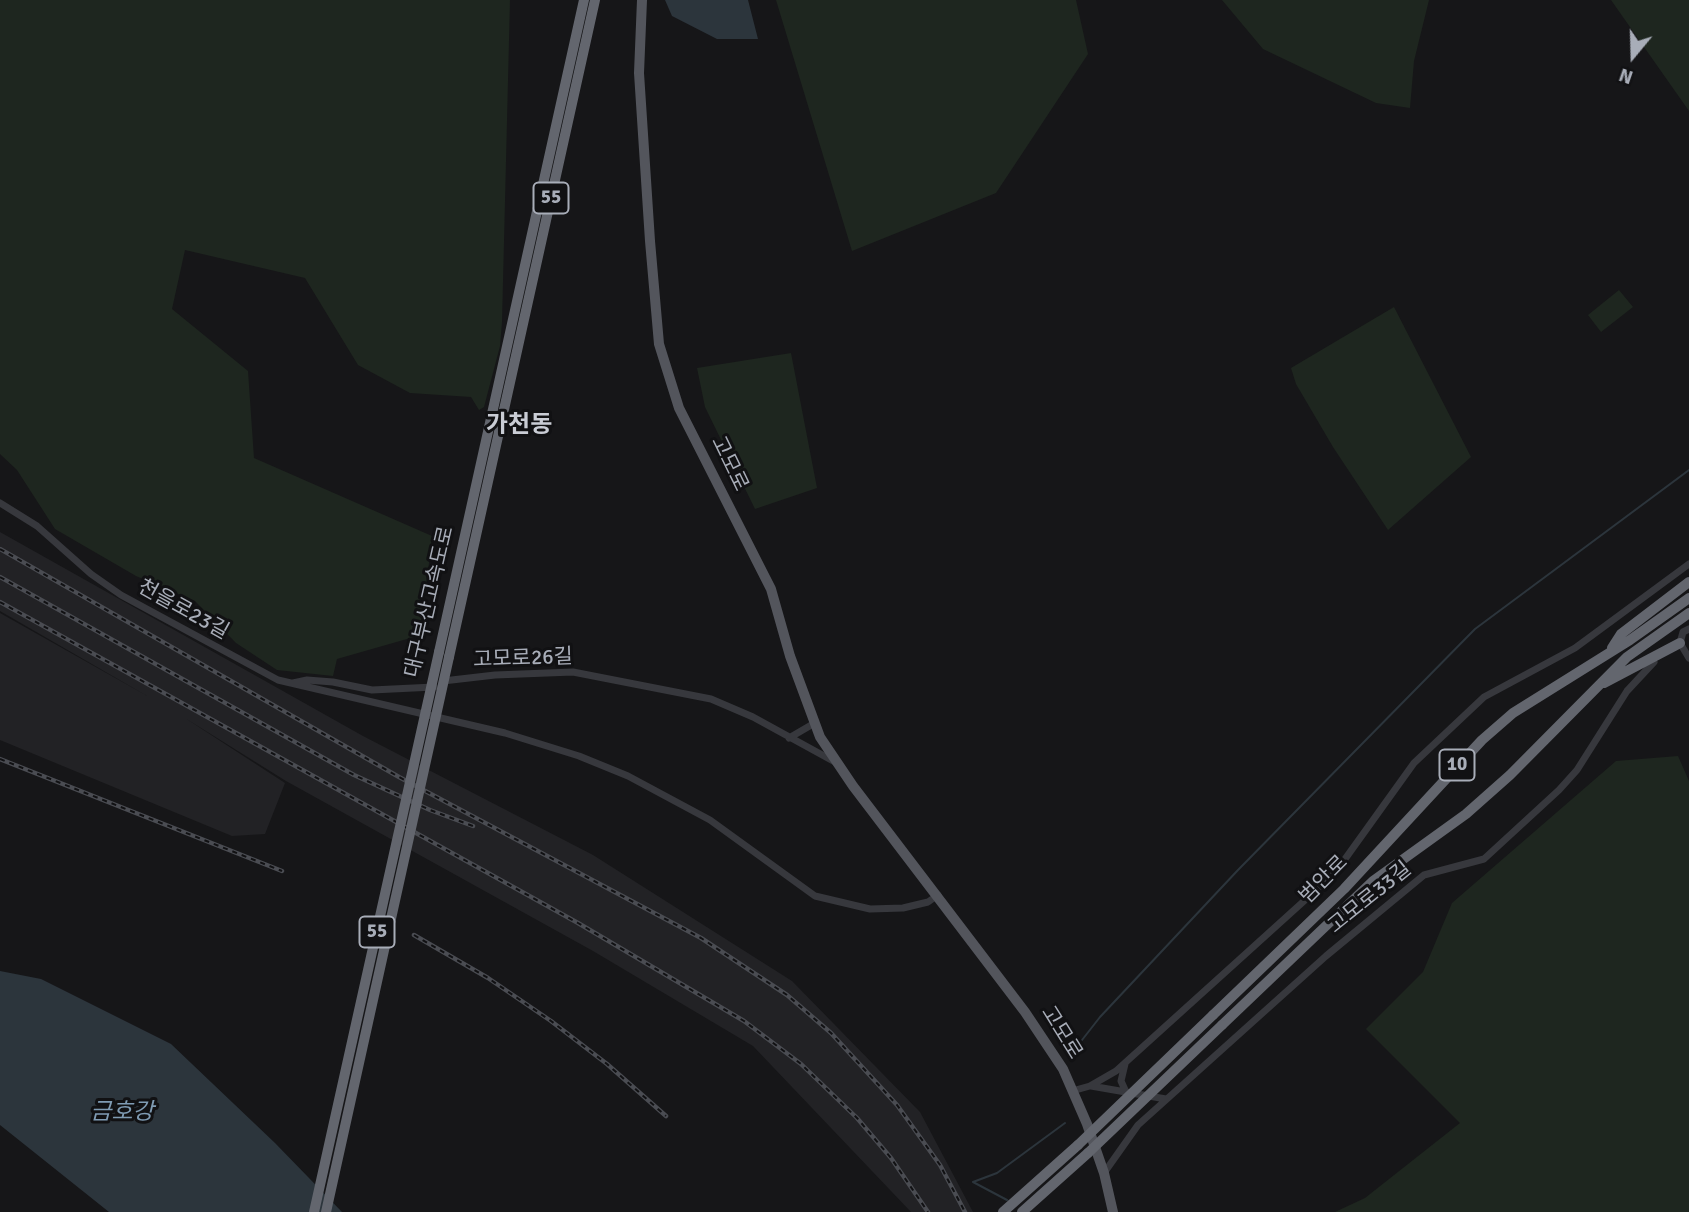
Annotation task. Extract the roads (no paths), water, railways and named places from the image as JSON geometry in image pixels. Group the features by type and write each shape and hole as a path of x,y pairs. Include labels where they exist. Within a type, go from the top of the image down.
{"highway":[{"name":"대구부산고속도로","path":"502,396 584,0"},
{"name":"대구부산고속도로","path":"314,1212 595,0"},
{"path":"1609,652 1621,634 1689,582"},
{"name":"범안로","path":"1003,1212 1072,1152 1344,889 1482,740 1513,713 1689,598"},
{"name":"10","path":"1022,1212 1067,1174 1373,881 1466,814 1510,775 1627,657 1689,613"},
{"path":"1592,690 1684,640"},
{"name":"대구부산고속도로","path":"326,1212 444,654"}],"main road":[{"name":"고모로","path":"642,0 639,73 659,344 679,408 771,589 813,724 835,762 1025,1012 1063,1069 1104,1173 1113,1212"}],"street":[{"name":"천을로23길","path":"0,503 37,526 91,574 121,595 253,667 293,684 505,733 579,756 628,776 710,820 815,896 870,909 902,908 928,902 938,895"},
{"path":"1072,1091 1090,1086 1125,1063 1335,873 1414,763 1484,697 1575,648 1689,564"},
{"name":"고모로33길","path":"1104,1173 1130,1134 1166,1099 1287,989 1424,875 1484,859 1568,780 1637,677 1684,640 1684,632 1689,629"},
{"path":"1684,640 1689,658"},
{"name":"고모로26길","path":"293,684 307,680 372,690 417,689 436,687 444,680 495,674 573,672 711,699 753,717 835,762"},
{"path":"789,738 813,724"},
{"path":"1125,1063 1121,1081 1126,1093"},
{"path":"1090,1086 1166,1099"}],"water":[{"path":"665,0 748,0 758,39 717,39 672,16"},
{"name":"금호강","path":"0,971 41,979 171,1044 275,1143 342,1212 109,1212 0,1125"}],"waterway":[{"path":"1075,1049 1100,1017 1238,870 1475,629 1689,470"},
{"path":"973,1182 997,1173 1065,1123"},
{"path":"973,1182 1007,1200"}],"railway":[{"path":"0,549 399,777 701,938 787,995 831,1033 897,1105 940,1165 965,1212"},
{"path":"0,577 354,775 430,810 473,826"},
{"path":"0,602 578,923 744,1021 801,1064 857,1118 891,1158 928,1212"},
{"path":"0,759 282,871"},
{"path":"414,935 488,978 551,1021 607,1064 666,1116"}],"district":[{"name":"가천동","path":"519,426"}]}
